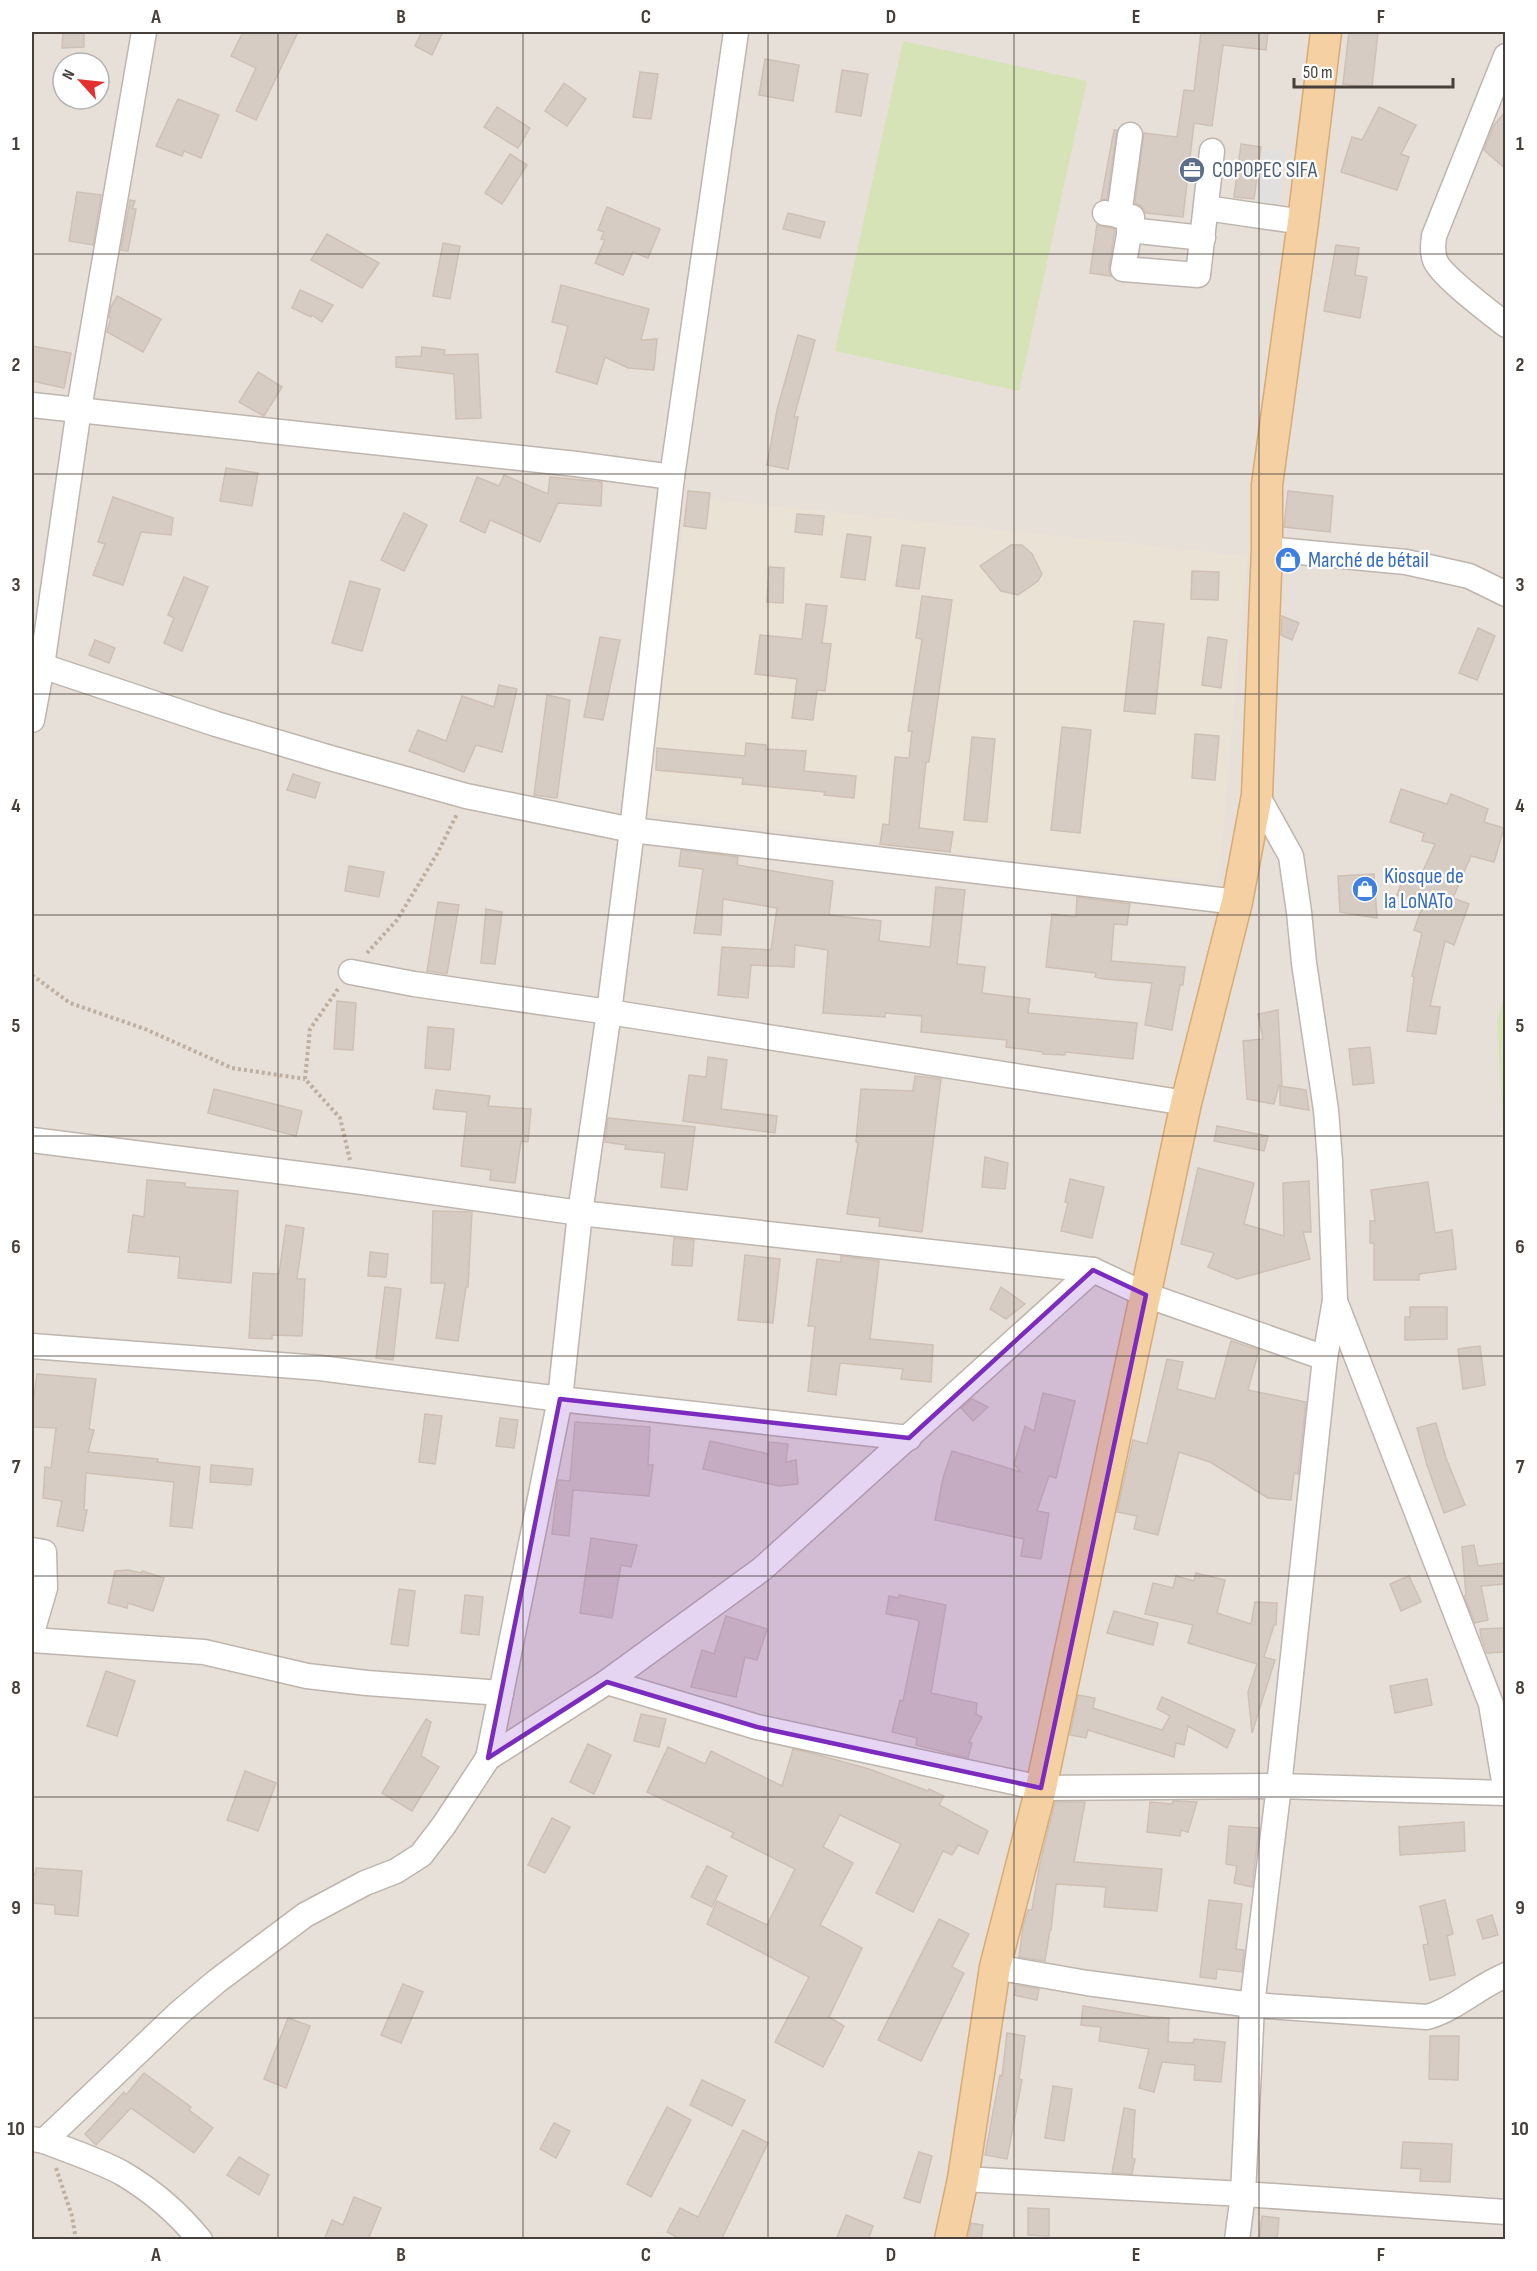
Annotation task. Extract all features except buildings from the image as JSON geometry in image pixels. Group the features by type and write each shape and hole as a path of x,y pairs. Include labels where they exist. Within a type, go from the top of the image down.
{"main road":[{"path":"950,2240 963,2179 995,1967 1041,1788 1186,1103 1236,902 1257,795 1267,549 1267,485 1326,32"}],"street":[{"path":"32,720 42,666 79,409 144,32"},
{"path":"200,2240 185,2222 136,2182 121,2173 38,2140 179,2013 305,1915 365,1883 396,1871 421,1855 444,1825 488,1758 561,1399 580,1213 632,830 672,477 736,32"},
{"path":"1506,56 1434,236 1432,249 1435,262 1444,272 1506,325"},
{"path":"1130,135 1118,220 1124,269 1198,275 1212,151"},
{"path":"1206,208 1303,222"},
{"path":"1118,220 1203,238"},
{"path":"32,405 672,477"},
{"path":"1267,549 1406,562 1469,576 1506,594"},
{"path":"42,666 238,730 466,796 632,830 1236,902"},
{"path":"1237,2240 1243,2194 1252,2005 1279,1786 1325,1358 1335,1300 1330,1151 1299,912 1290,856 1257,795"},
{"path":"351,972 414,984 609,1012 1186,1103"},
{"path":"32,1140 355,1181 580,1213 1093,1270 1146,1295 1325,1358"},
{"path":"488,1758 607,1682 762,1569 1093,1270"},
{"path":"607,1682 757,1727 1041,1788 1279,1786 1505,1793 1498,1713 1335,1300"},
{"path":"32,1346 320,1368 561,1399 909,1438"},
{"path":"32,1550 44,1552 45,1588 32,1632"},
{"path":"32,1640 204,1652 308,1676 501,1693"},
{"path":"995,1967 1087,1983 1252,2005 1427,2017 1443,2013 1489,1982 1506,1975"},
{"path":"963,2179 1243,2194 1506,2212"}],"path":[{"path":"305,1079 310,1029 351,972 397,920 437,854 466,796"},
{"path":"32,975 70,1003 145,1029 232,1068 305,1079 340,1118 355,1181"},
{"path":"38,2140 66,2195 76,2240"}],"highlighted area":[{"path":"1093,1270 1146,1295 1041,1788 757,1727 607,1682 488,1758 560,1399 909,1438"}],"shaded area":[{"path":"32,32 1505,32 1506,992 1497,1023 1506,1165 1505,2239 32,2240"},
{"path":"1263,149 1286,152 1278,211 1256,208"},
{"path":"688,497 1247,556 1219,878 1210,882 950,852 644,812"}],"green space":[{"path":"903,41 1087,81 1019,391 835,351"},
{"path":"1505,992 1505,1165 1497,1022"}],"place":[{"name":"COPOPEC SIFA","path":"1192,170"},
{"name":"Marché de bétail","path":"1288,560"},
{"name":"Kiosque de la LoNATo","path":"1365,889"}]}
